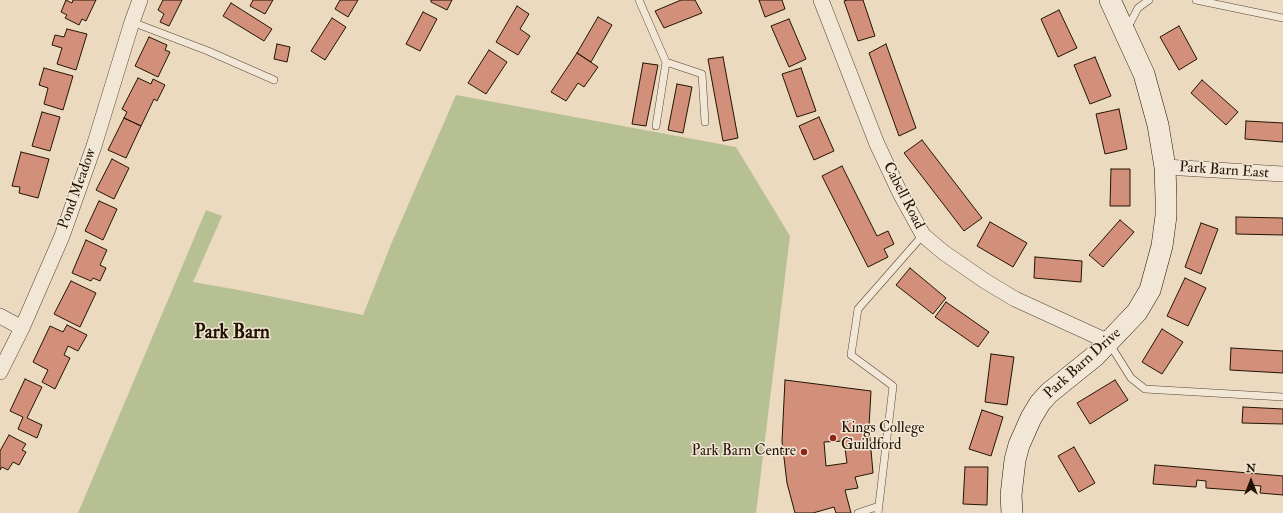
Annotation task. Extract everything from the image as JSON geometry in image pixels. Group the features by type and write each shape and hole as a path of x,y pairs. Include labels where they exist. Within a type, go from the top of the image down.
{"street":[{"name":"Pond Meadow","path":"0,372 22,328 64,228 94,146 140,0"},
{"name":"Cabell Road","path":"821,0 877,144 901,195 923,235 949,256 1015,299 1109,342"},
{"name":"Park Barn Drive","path":"1012,513 1011,495 1015,460 1024,430 1040,403 1049,393 1095,356 1137,312 1150,290 1159,259 1164,232 1166,198 1165,167 1158,125 1144,74 1110,0"},
{"name":"Park Barn East","path":"1165,167 1283,174"},
{"path":"0,316 22,328"}],"lane":[{"path":"639,0 666,62 656,126"},
{"path":"1125,34 1138,8 1149,0"},
{"path":"1196,0 1283,18"},
{"path":"132,22 208,51 274,80"},
{"path":"666,62 702,74 705,122"},
{"path":"858,513 878,510 893,386 851,354 858,309 923,235"},
{"path":"1109,342 1131,378 1145,390 1283,397"}],"green space":[{"path":"456,95 736,147 790,236 756,513 78,513 206,210 222,216 193,282 363,315 392,242"}],"building":[{"path":"66,0 72,3 73,0 96,0 86,21 82,19 79,25 65,18 67,15 61,12"},
{"path":"163,0 182,0 169,26 160,22 164,14 158,10"},
{"path":"253,0 273,0 265,14 250,6"},
{"path":"340,0 358,0 348,17 335,9"},
{"path":"431,0 452,0 447,10 431,2"},
{"path":"681,0 695,0 702,13 664,28 655,11"},
{"path":"759,0 782,0 785,9 765,17"},
{"path":"863,0 875,36 858,41 844,1"},
{"path":"231,3 272,29 264,41 223,16"},
{"path":"517,6 529,14 520,29 530,36 518,55 496,42"},
{"path":"1059,10 1077,48 1058,57 1041,19"},
{"path":"423,12 437,19 420,51 406,44"},
{"path":"598,17 612,25 591,62 577,53"},
{"path":"332,18 346,27 325,60 311,51"},
{"path":"789,19 806,59 789,67 771,26"},
{"path":"1179,26 1197,59 1179,70 1160,37"},
{"path":"67,29 87,34 76,70 57,64 62,48 52,45 55,35 64,37"},
{"path":"149,37 167,45 165,50 170,52 158,77 135,66"},
{"path":"277,44 290,47 287,62 274,59"},
{"path":"886,44 916,128 899,136 869,53"},
{"path":"489,50 507,62 486,94 468,83"},
{"path":"577,53 598,67 584,87 578,83 566,101 551,92"},
{"path":"723,57 738,138 723,141 708,59"},
{"path":"1095,57 1111,96 1090,104 1074,65"},
{"path":"643,63 658,65 646,126 632,124"},
{"path":"44,68 73,76 63,110 44,104 48,88 39,85"},
{"path":"801,68 816,111 797,117 782,74"},
{"path":"138,78 151,84 153,79 165,85 157,101 154,99 141,126 124,118 127,112 122,109"},
{"path":"1202,80 1238,112 1226,125 1191,93"},
{"path":"677,84 692,87 683,133 668,130"},
{"path":"1119,109 1127,149 1105,154 1096,114"},
{"path":"42,112 60,117 50,151 32,146"},
{"path":"819,117 834,151 814,160 799,126"},
{"path":"124,118 141,126 126,158 108,150"},
{"path":"1246,121 1283,123 1283,142 1245,139"},
{"path":"922,140 982,218 964,231 904,153"},
{"path":"21,152 49,159 38,198 19,193 20,187 12,186"},
{"path":"112,159 129,168 114,199 96,190"},
{"path":"842,166 877,236 888,231 894,244 884,249 888,257 868,267 822,176"},
{"path":"1111,169 1130,169 1130,206 1110,206"},
{"path":"99,201 117,209 103,240 85,231"},
{"path":"1236,217 1283,218 1283,235 1236,234"},
{"path":"1120,220 1134,232 1103,267 1089,255"},
{"path":"990,222 1027,243 1013,267 977,246"},
{"path":"1201,223 1218,229 1201,274 1185,267"},
{"path":"86,240 107,250 100,265 106,268 100,281 93,278 91,281 72,273"},
{"path":"1035,257 1082,261 1081,282 1034,278"},
{"path":"910,268 946,298 933,314 896,285"},
{"path":"1185,278 1206,288 1188,326 1167,316"},
{"path":"71,281 96,293 80,327 54,314"},
{"path":"946,302 989,332 978,347 935,317"},
{"path":"67,325 87,335 78,351 68,346 64,355 70,358 55,389 42,382 48,370 33,362 50,326 63,332"},
{"path":"1162,329 1183,342 1162,374 1142,362"},
{"path":"1231,348 1283,351 1283,373 1230,370"},
{"path":"991,354 1014,357 1007,405 985,402"},
{"path":"25,379 42,387 27,418 42,425 37,438 18,429 23,417 10,411"},
{"name":"Park Barn Centre","path":"785,380 871,391 869,427 873,473 855,477 858,488 845,490 851,513 836,513 834,507 813,513 795,513 787,483 782,441","holes":["844,441 847,463 826,466 824,442"]},
{"path":"1115,380 1128,400 1090,424 1077,403"},
{"path":"1243,407 1283,409 1283,424 1242,423"},
{"path":"982,410 1003,417 991,456 969,449"},
{"path":"9,435 26,444 22,450 26,452 19,465 13,462 8,470 2,467 0,470 0,451"},
{"path":"1074,447 1095,483 1079,492 1058,456"},
{"path":"1155,465 1283,476 1283,495 1260,493 1261,486 1249,485 1248,491 1206,488 1206,481 1197,480 1196,487 1153,484"},
{"path":"965,467 988,467 987,505 963,504"}],"place":[{"name":"Kings College Guildford","path":"833,438"},
{"name":"Park Barn Centre","path":"804,452"}],"district":[{"name":"Park Barn","path":"232,334"}]}
